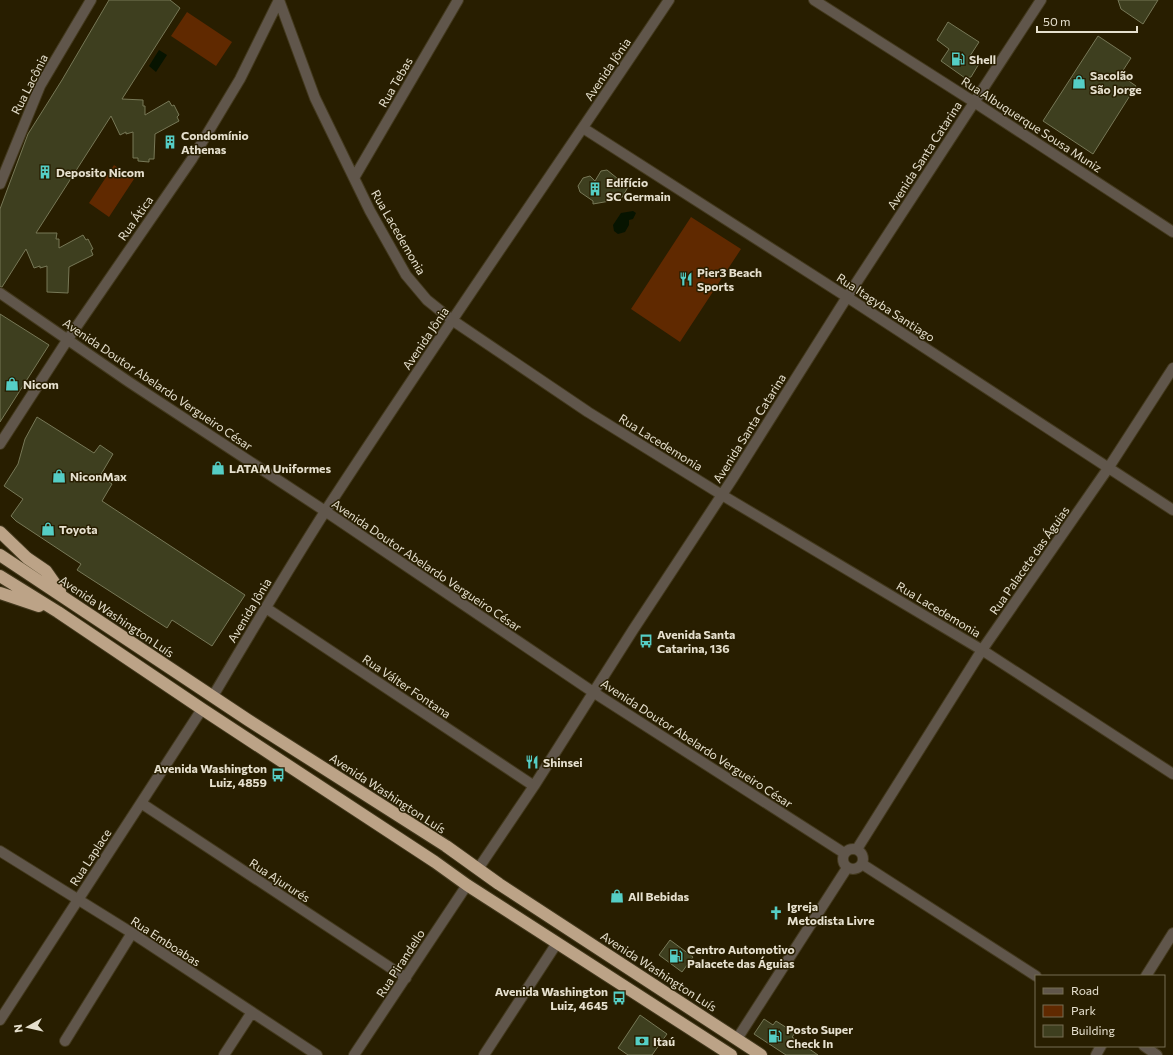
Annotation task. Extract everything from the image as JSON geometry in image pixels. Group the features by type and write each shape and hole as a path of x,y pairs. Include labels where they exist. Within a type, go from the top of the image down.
{"highway":[{"path":"0,532 28,558 46,572 64,597"},
{"name":"Avenida Washington Luís","path":"0,555 248,720 446,846 478,869 761,1055"},
{"path":"0,576 58,612 467,885 730,1055"},
{"path":"0,593 58,612"}],"street":[{"name":"Rua Lacônia","path":"0,184 40,86 91,0"},
{"name":"Rua Lacedemonia","path":"279,0 315,98 370,211 406,275 427,300 452,320 588,412 722,495 982,650 1173,774"},
{"name":"Rua Ática","path":"0,444 68,339 192,159 240,79 279,0"},
{"name":"Rua Tebas","path":"354,178 458,0"},
{"name":"Avenida Jônia","path":"213,696 325,511 452,320 584,128 669,0"},
{"name":"Rua Albuquerque Sousa Muniz","path":"814,0 1173,232"},
{"name":"Avenida Santa Catarina","path":"478,869 534,786 593,692 722,495 847,297 1041,0"},
{"name":"Rua Itagyba Santiago","path":"584,128 847,297 1173,510"},
{"name":"Avenida Doutor Abelardo Vergueiro César","path":"0,293 129,382 325,511 593,692 844,853"},
{"name":"Rua Palacete das Águias","path":"857,849 982,650 1108,467 1173,368"},
{"name":"Rua Válter Fontana","path":"266,608 534,786"},
{"name":"Rua Laplace","path":"0,1020 202,709"},
{"name":"Rua Ajururés","path":"141,803 406,978"},
{"path":"850,848 857,849 862,854 862,864 860,867 854,869 847,868 843,862 842,856 850,848"},
{"name":"Rua Emboabas","path":"0,851 77,901 132,933 317,1055"},
{"path":"862,864 1035,975"},
{"path":"737,1039 847,868"},
{"name":"Rua Pirandello","path":"354,1055 467,885"},
{"path":"65,1041 132,933"},
{"path":"1147,975 1173,933"},
{"path":"484,1055 557,944"},
{"path":"224,1055 252,1012"},
{"path":"1145,1047 1157,1055"}],"green space":[{"path":"187,12 232,42 216,66 171,36"},
{"path":"114,165 134,179 109,217 89,203"},
{"name":"Pier3 Beach Sports","path":"691,217 741,249 680,342 631,309"}],"shaded area":[{"path":"159,50 167,55 156,72 149,66"},
{"path":"633,211 636,213 633,219 629,220 629,225 625,232 618,234 614,231 613,225 621,213"}],"building":[{"name":"Deposito Nicom","path":"109,0 170,0 180,8 122,99 143,100 145,115 169,101 172,106 174,105 179,115 177,117 179,121 155,134 154,159 149,159 149,162 138,161 138,158 133,158 133,132 126,134 126,132 120,135 111,116 36,233 57,233 56,239 59,239 59,248 83,235 86,240 88,239 93,249 91,250 93,255 69,267 68,293 47,292 47,266 34,268 26,249 2,287 0,287 0,209 28,134"},
{"path":"1118,0 1158,0 1143,24 1121,9"},
{"name":"Shell","path":"948,22 979,42 970,56 980,62 971,77 965,78 941,61 949,49 937,40"},
{"path":"1098,36 1131,58 1120,75 1136,86 1093,154 1043,121"},
{"name":"Edifício SC Germain","path":"607,170 628,187 621,199 593,204 593,201 580,192 578,186 583,178 590,176 595,181 601,171"},
{"name":"Nicom","path":"0,314 49,345 0,422"},
{"path":"37,417 94,453 100,445 113,454 100,476 112,484 102,501 245,595 212,646 172,620 167,628 77,570 81,564 16,521 11,516 23,499 4,486 18,464 25,439"},
{"name":"Centro Automotivo Palacete das Águias","path":"670,940 693,957 682,972 659,955"},
{"name":"Itaú","path":"640,1015 667,1034 652,1055 628,1055 618,1048"},
{"name":"Posto Super Check In","path":"764,1019 773,1025 776,1021 795,1033 792,1037 818,1055 786,1055 754,1034"}],"place":[{"name":"Shell","path":"958,59"},
{"name":"Sacolão São Jorge","path":"1079,82"},
{"name":"Condomínio Athenas","path":"170,142"},
{"name":"Deposito Nicom","path":"45,172"},
{"name":"Edifício SC Germain","path":"595,189"},
{"name":"Pier3 Beach Sports","path":"686,279"},
{"name":"Nicom","path":"12,384"},
{"name":"LATAM Uniformes","path":"218,468"},
{"name":"NiconMax","path":"59,476"},
{"name":"Toyota","path":"48,529"},
{"name":"Avenida Santa Catarina, 136","path":"646,641"},
{"name":"Shinsei","path":"532,762"},
{"name":"Avenida Washington Luiz, 4859","path":"278,775"},
{"name":"All Bebidas","path":"617,896"},
{"name":"Igreja Metodista Livre","path":"776,913"},
{"name":"Centro Automotivo Palacete das Águias","path":"676,956"},
{"name":"Avenida Washington Luiz, 4645","path":"619,998"},
{"name":"Posto Super Check In","path":"775,1036"},
{"name":"Itaú","path":"642,1041"}]}
